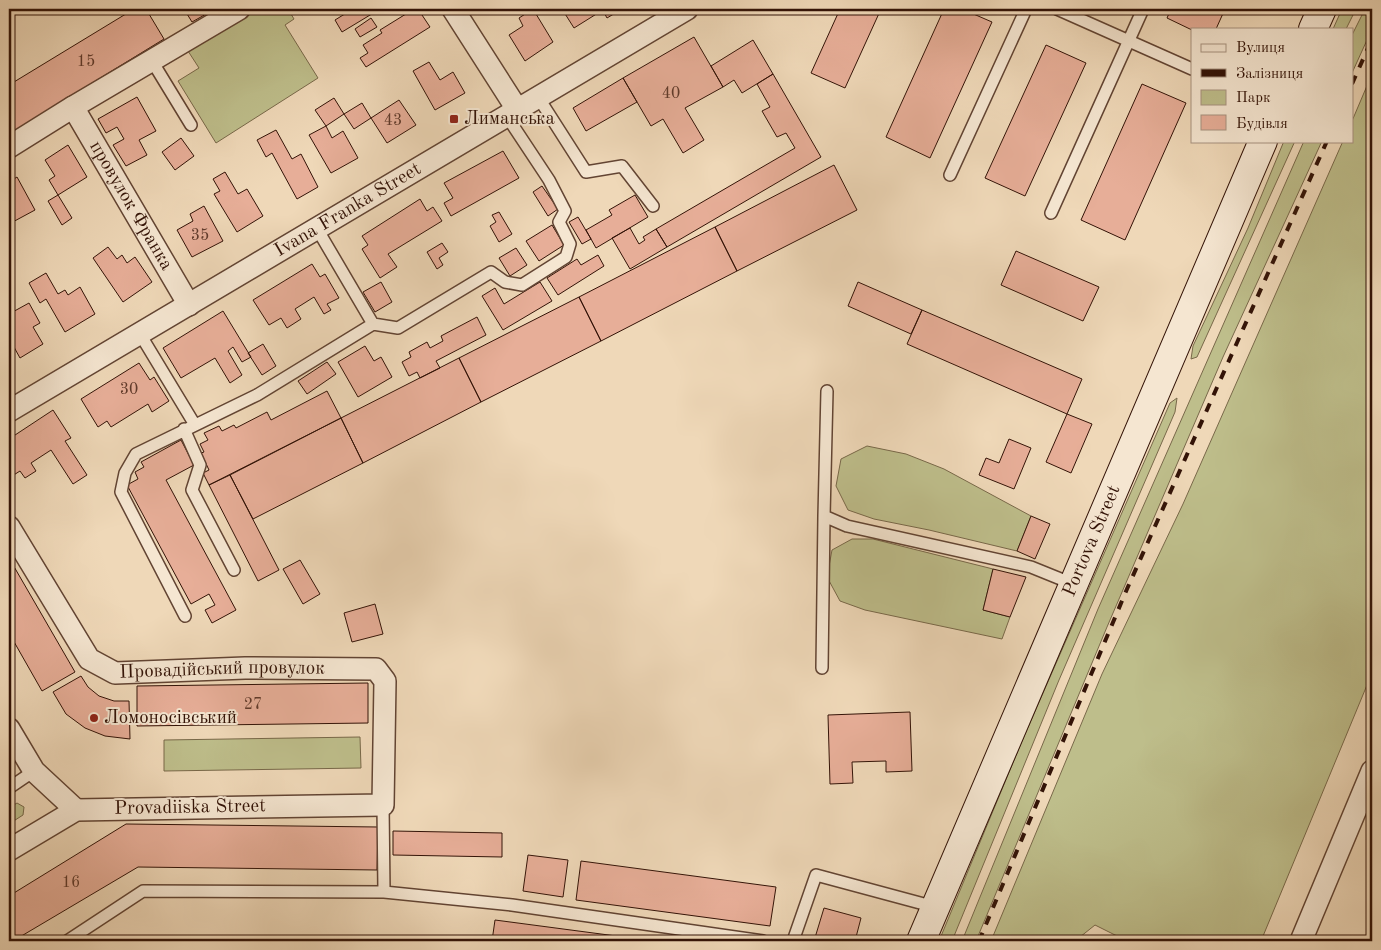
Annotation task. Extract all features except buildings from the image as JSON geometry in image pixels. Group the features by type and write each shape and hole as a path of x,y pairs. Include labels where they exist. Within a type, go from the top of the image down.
{"main road":[{"path":"1313,28 1322,9"},
{"name":"Portova Street","path":"921,941 1264,142"}],"street":[{"path":"9,147 239,9"},
{"path":"453,9 512,112"},
{"name":"Ivana Franka Street","path":"9,411 687,9"},
{"name":"провулок Франка","path":"73,107 189,305"},
{"name":"Провадійський провулок","path":"9,527 89,659 115,673 245,668 376,670 384,681 383,804"},
{"path":"9,729 34,771 76,810"},
{"path":"1301,941 1367,799 1372,771"},
{"name":"Provadiiska Street","path":"9,850 76,810 383,804"}],"lane":[{"path":"950,175 1026,9"},
{"path":"1057,9 1191,69"},
{"path":"1051,212 1143,9"},
{"path":"152,61 191,125"},
{"path":"538,96 586,172 622,166 652,206"},
{"path":"185,616 120,492 125,473 136,454 256,395 373,324 398,328 491,272 506,282 522,285 566,257 570,244 559,222 565,211 512,112"},
{"path":"316,228 373,324"},
{"path":"140,334 190,427 200,465 192,490 234,570"},
{"path":"822,668 827,391"},
{"path":"824,516 847,526 1031,567 1073,584"},
{"path":"9,788 34,771"},
{"path":"383,804 384,892"},
{"path":"793,941 816,875 934,907"},
{"path":"67,941 143,891 384,892 512,905 763,941"}],"green space":[{"path":"259,9 288,9 294,19 285,25 318,78 216,143 178,81 199,68 188,51"},
{"path":"1342,9 1356,9 1346,28 1333,28"},
{"path":"1365,9 1372,9 1372,29 1354,69 1354,31"},
{"path":"1372,74 1372,673 1261,941 1198,941 1187,936 1185,941 1127,941 1095,925 1075,941 991,941 1102,674 1183,504 1343,142 1354,142 1354,116"},
{"path":"1284,142 1295,142 1197,357 1191,359 1193,346 1248,228"},
{"path":"1304,142 1322,142 1223,357 1107,627 976,941 962,941 1098,609"},
{"path":"1177,398 1175,412 1059,680 952,941 939,941 1022,741 1170,403"},
{"path":"867,446 906,454 944,469 1031,516 1017,551 874,519 848,510 836,486 841,459"},
{"path":"852,539 873,539 993,569 983,610 1010,617 1002,639 865,610 840,601 827,577 832,550"},
{"path":"360,737 361,768 164,771 164,740"},
{"path":"17,803 24,807 23,815 9,824 9,808"}],"railway":[{"path":"1354,80 1372,39"},
{"path":"979,941 1127,589 1327,142"}],"place":[{"name":"Лиманська","path":"454,119"},
{"name":"Ломоносівський","path":"94,718"}]}
